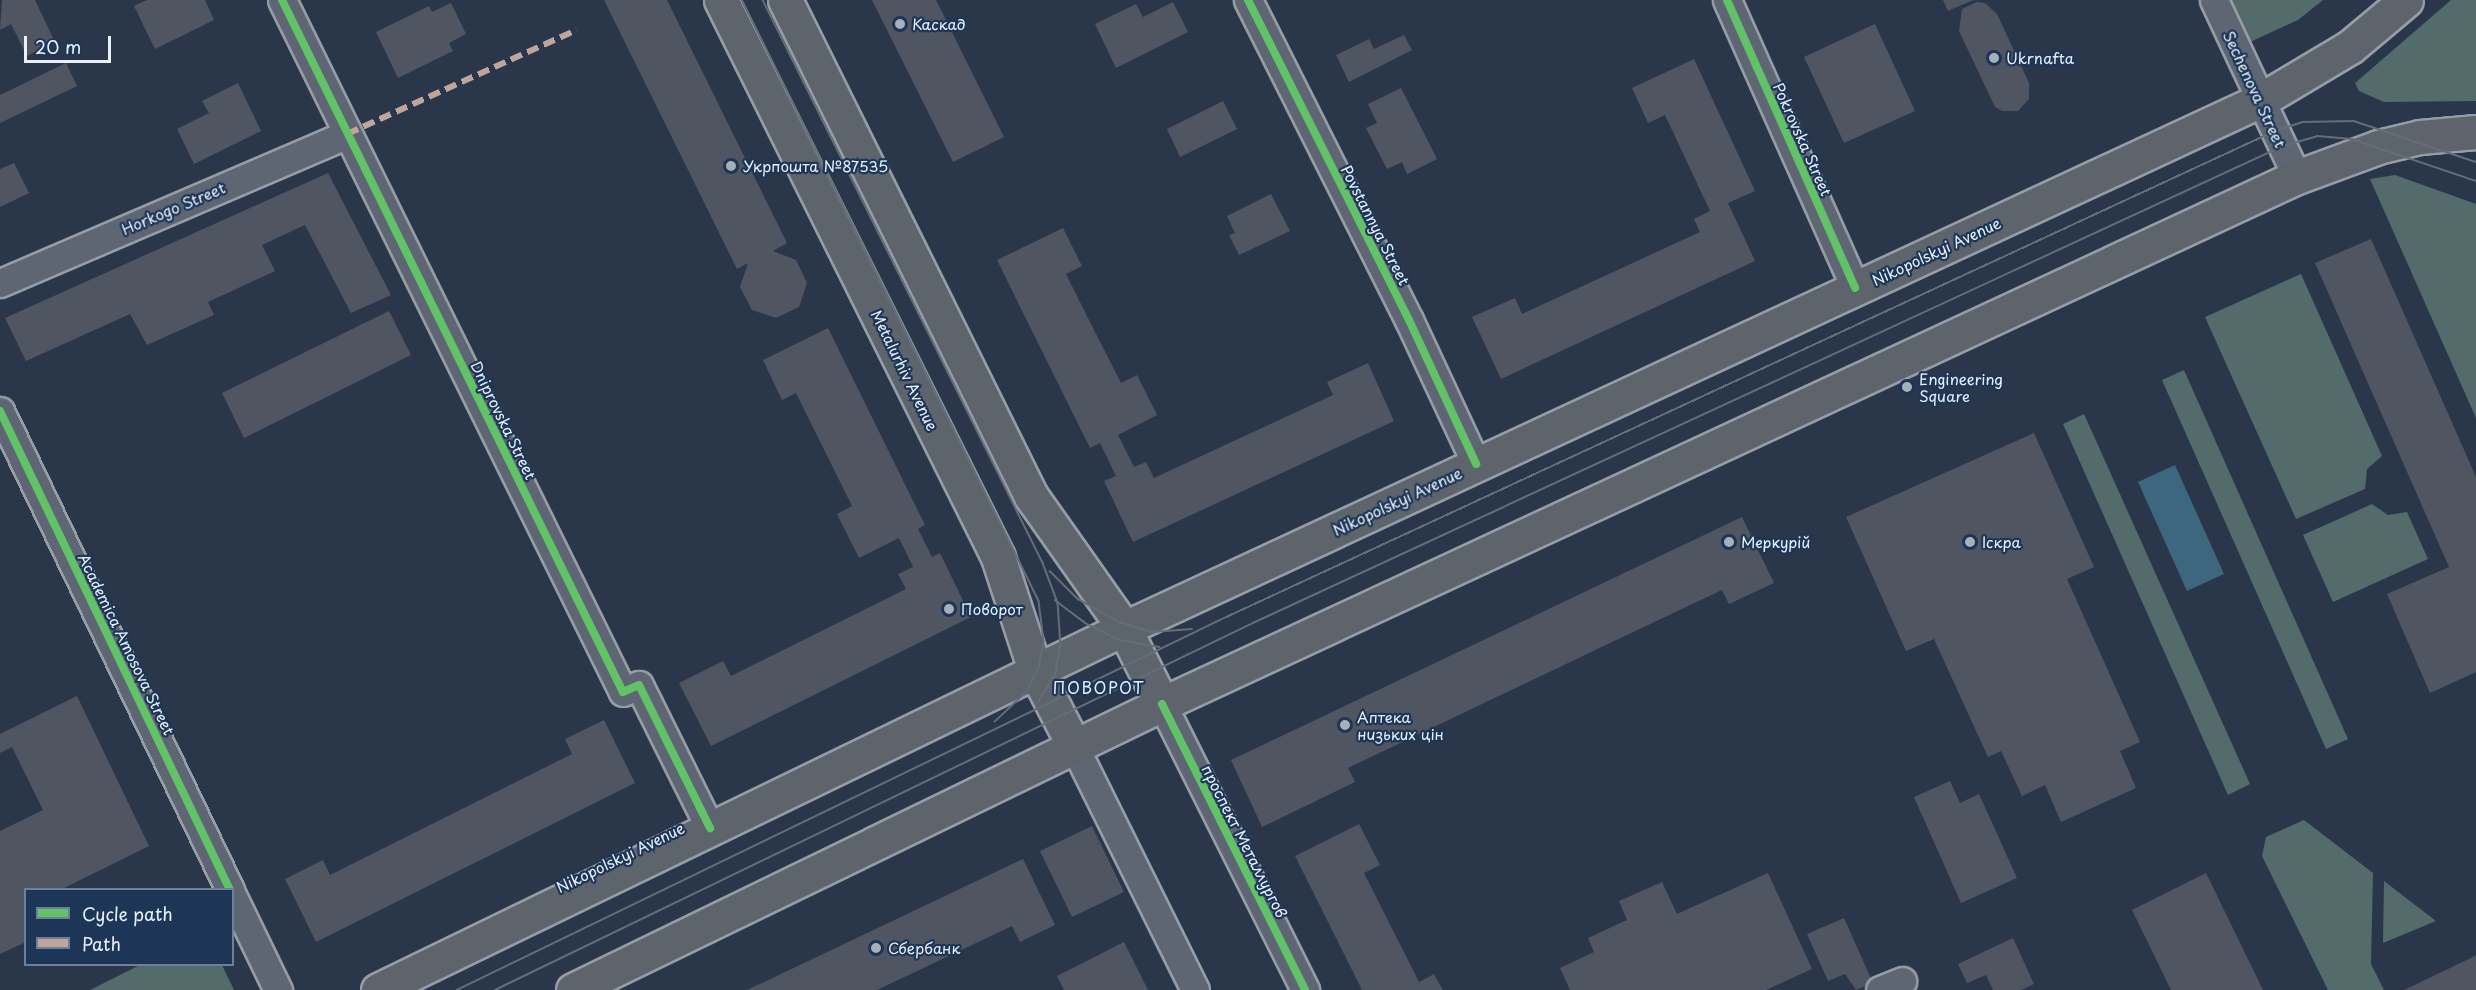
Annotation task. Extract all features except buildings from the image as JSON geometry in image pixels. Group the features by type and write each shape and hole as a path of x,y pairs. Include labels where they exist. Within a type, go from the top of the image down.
{"main road":[{"name":"Metalurhiv Avenue","path":"721,0 998,557 1035,670 1074,746"},
{"path":"785,0 1031,496 1124,628 1162,704"},
{"name":"Nikopolskyi Avenue","path":"378,990 1035,670 2261,100 2350,47 2406,0"},
{"path":"573,990 1162,704 2297,177 2368,150 2420,138 2476,132"}],"street":[{"name":"Dniprovska Street","path":"282,0 623,692 639,685 710,828"},
{"name":"Povstannya Street","path":"1248,0 1409,320 1476,464"},
{"name":"Pokrovska Street","path":"1727,0 1855,288"},
{"name":"Sechenova Street","path":"2214,0 2297,177"},
{"name":"Horkogo Street","path":"0,283 347,134"},
{"name":"Academica Amosova Street","path":"0,411 229,888"},
{"name":"проспект Металлургов","path":"1162,704 1305,990"},
{"path":"1074,746 1195,990"},
{"path":"234,899 278,990"}],"green space":[{"path":"2228,0 2323,0 2298,20 2248,43"},
{"path":"2451,0 2476,0 2476,101 2384,102 2359,91 2355,83"},
{"path":"2395,175 2476,204 2476,418 2370,179"},
{"path":"2301,274 2382,456 2367,469 2365,489 2296,519 2205,317"},
{"path":"2184,370 2348,739 2326,749 2162,380"},
{"path":"2084,414 2250,784 2228,795 2063,424"},
{"path":"2372,504 2388,515 2407,512 2428,559 2333,602 2303,535"},
{"path":"2304,820 2373,873 2371,964 2384,990 2328,990 2262,856 2266,837"},
{"path":"2384,881 2436,921 2383,943"},
{"path":"138,966 222,966 234,990 90,990"}],"water":[{"path":"2175,465 2224,574 2187,591 2138,482"}],"tram line":[{"path":"742,0 1039,601 1044,642 1039,668 1026,693 995,722"},
{"path":"763,0 1043,563 1058,603 1061,642 1056,674 1037,705"},
{"path":"457,990 1220,620 2275,131 2302,122 2354,121 2476,162"},
{"path":"495,990 1253,623 2283,146 2317,136 2352,139 2476,181"},
{"path":"1050,571 1078,599 1119,622 1152,632 1192,629"},
{"path":"1055,600 1085,623 1120,640 1159,647"}],"marked path":[{"path":"347,134 576,30"}],"cycle path":[{"path":"282,0 623,692 639,685 710,828"},
{"path":"1248,0 1409,320 1476,464"},
{"path":"1727,0 1855,288"},
{"path":"0,411 229,888"},
{"path":"1162,704 1305,990"}],"place":[{"name":"Каскад","path":"900,24"},
{"name":"Ukrnafta","path":"1994,58"},
{"name":"Укрпошта №87535","path":"731,166"},
{"name":"Engineering Square","path":"1907,387"},
{"name":"Меркурій","path":"1729,542"},
{"name":"Іскра","path":"1970,542"},
{"name":"Поворот","path":"949,609"},
{"name":"Аптека низьких цін","path":"1345,725"},
{"name":"Сбербанк","path":"876,948"}],"district":[{"name":"ПОВОРОТ","path":"1099,687"}]}
